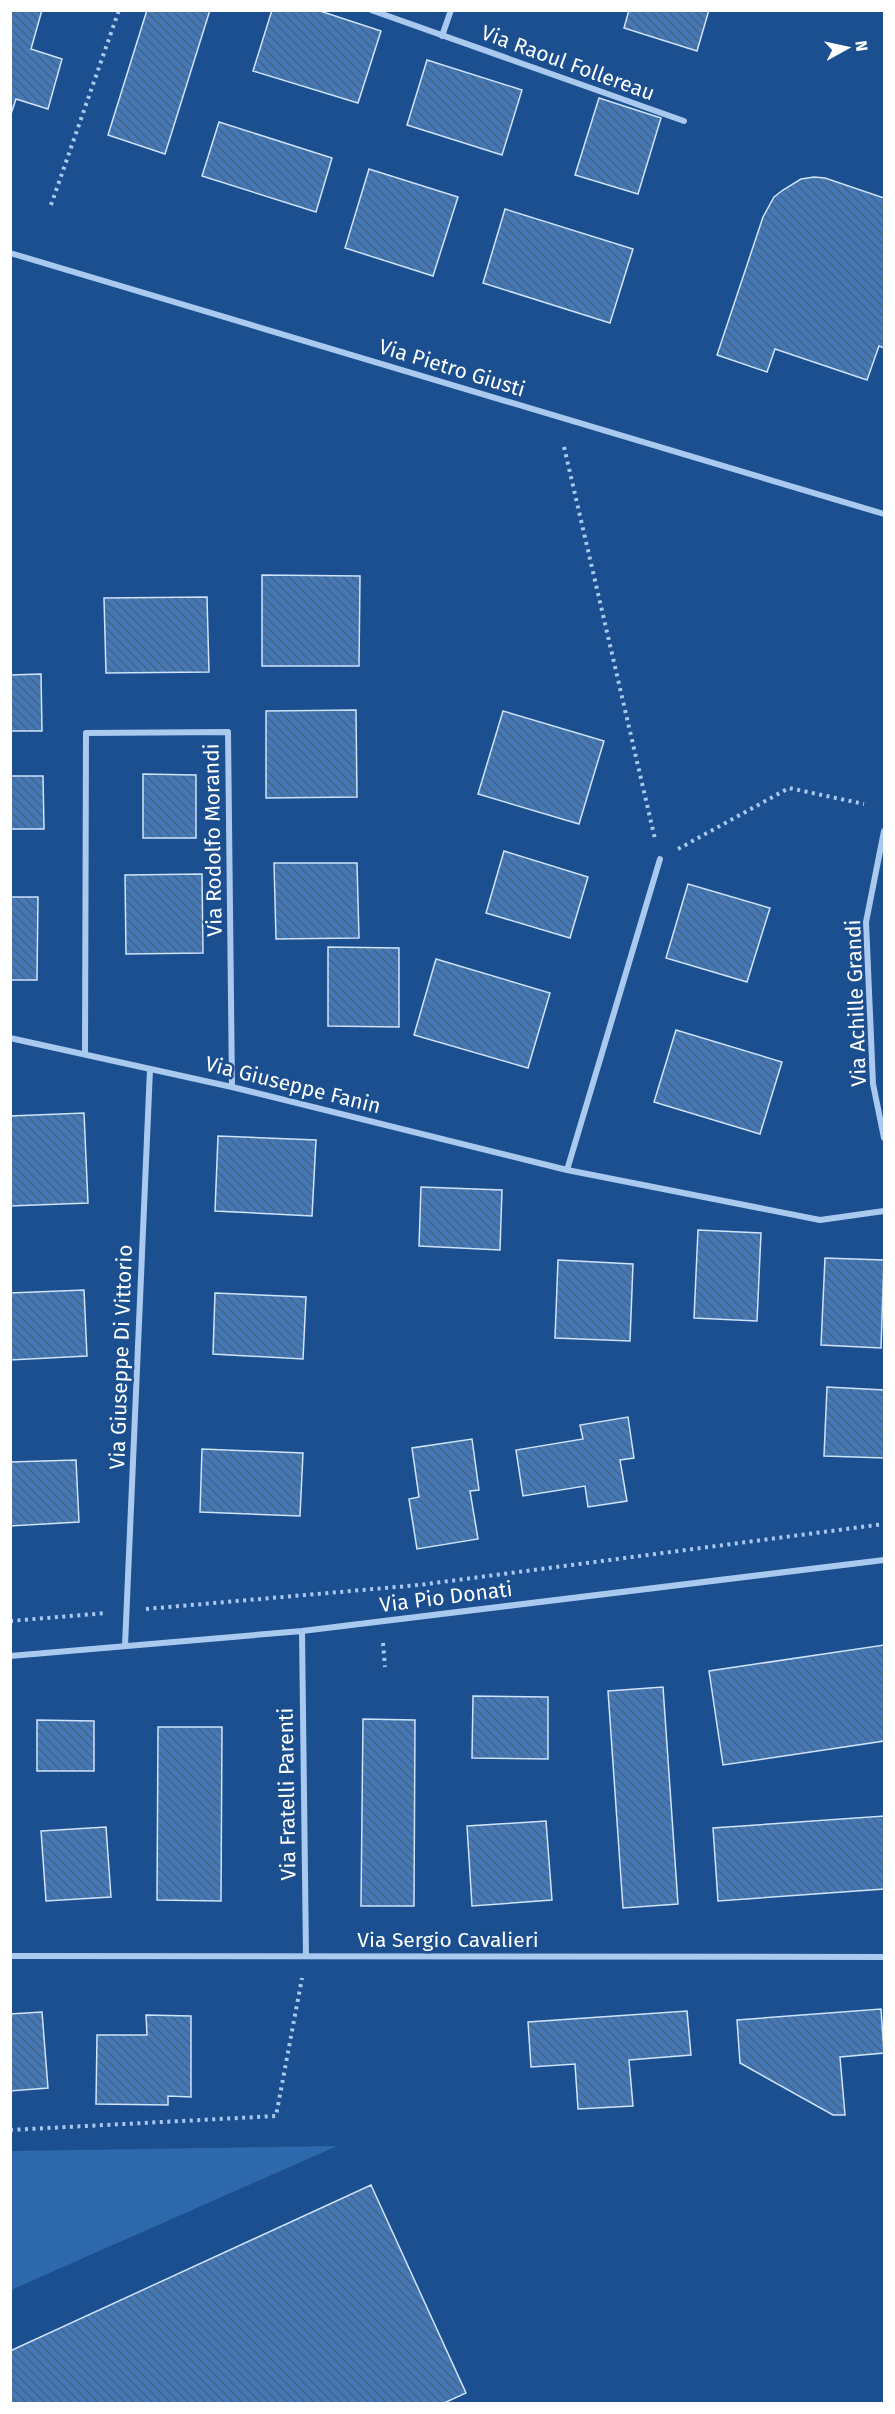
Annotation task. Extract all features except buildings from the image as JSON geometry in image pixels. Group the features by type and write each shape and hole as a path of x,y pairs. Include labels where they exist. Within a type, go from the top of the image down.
{"street":[{"name":"Via Raoul Follereau","path":"371,10 684,121"},
{"path":"442,36 451,10"},
{"name":"Via Pietro Giusti","path":"10,253 885,514"},
{"name":"Via Rodolfo Morandi","path":"84,1054 86,733 228,732 232,1087"},
{"name":"Via Achille Grandi","path":"885,831 866,922 873,1084 885,1138"},
{"path":"567,1170 660,859"},
{"name":"Via Giuseppe Fanin","path":"10,1038 232,1087 567,1170 820,1220 885,1211"},
{"name":"Via Giuseppe Di Vittorio","path":"125,1646 150,1069"},
{"name":"Via Pio Donati","path":"10,1656 302,1631 885,1560"},
{"name":"Via Fratelli Parenti","path":"302,1631 306,1956"},
{"name":"Via Sergio Cavalieri","path":"10,1956 885,1957"}],"path":[{"path":"51,205 119,10"},
{"path":"564,447 660,859 789,788 864,804"},
{"path":"10,1622 419,1585 885,1524"},
{"path":"10,2130 276,2116 306,1956"}],"shaded area":[{"path":"337,2146 11,2290 11,2151"}]}
